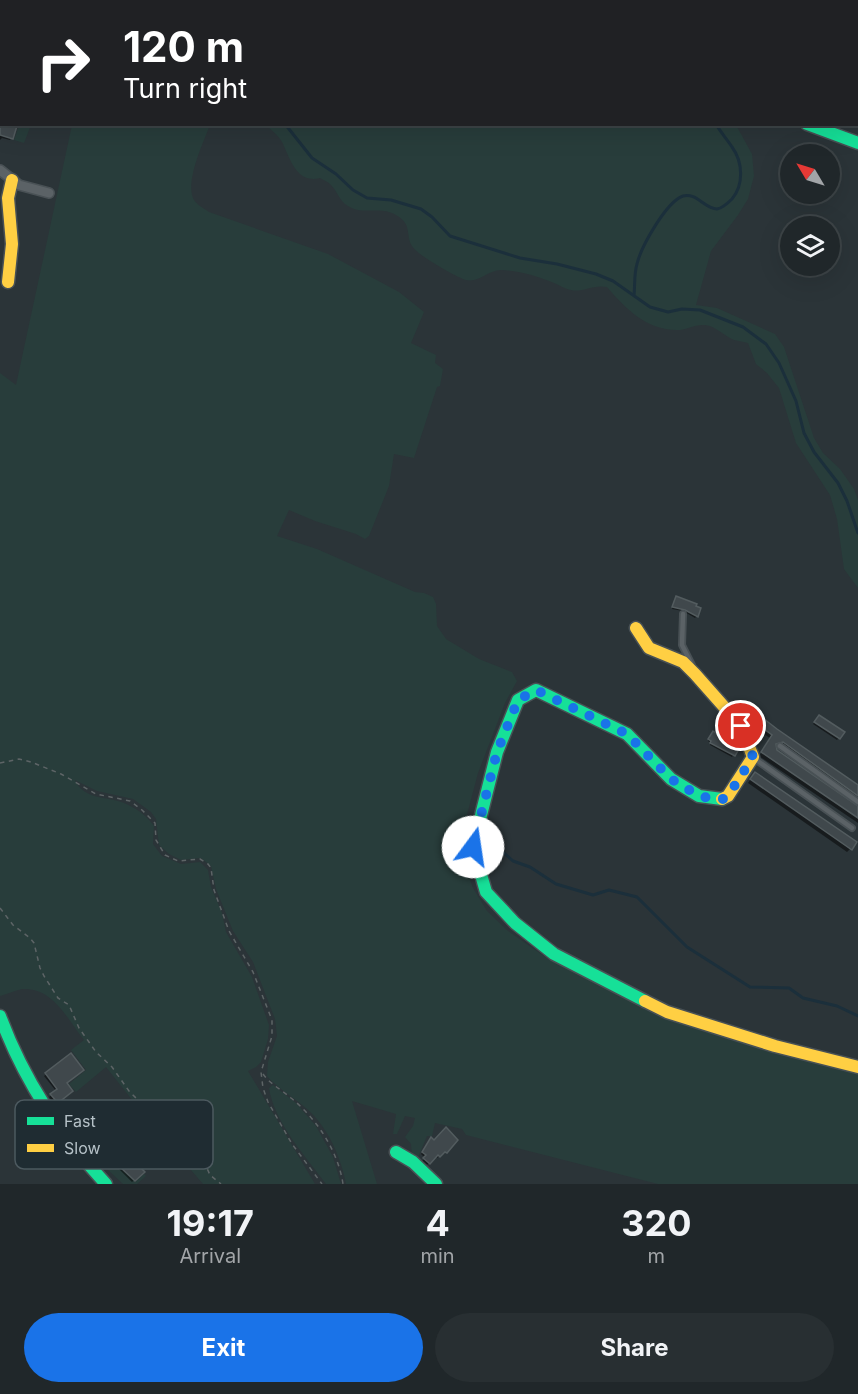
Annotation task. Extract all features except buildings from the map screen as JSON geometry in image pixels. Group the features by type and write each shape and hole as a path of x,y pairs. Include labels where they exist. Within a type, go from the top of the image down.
{"street":[{"path":"812,126 858,143"},
{"path":"0,170 25,187 49,193"},
{"path":"8,282 12,244 8,198 12,180"},
{"path":"636,628 649,648 683,662 695,674 741,726 753,757 728,796 721,800 699,796 671,779 627,734 536,690 518,700 494,762 473,847 486,892 515,923 554,954 667,1012 775,1046 858,1067"},
{"path":"0,1016 38,1100"},
{"path":"396,1152 413,1162 436,1184"},
{"path":"91,1169 106,1184"}],"lane":[{"path":"684,614 682,645 695,674"},
{"path":"780,746 858,802"},
{"path":"753,757 852,828"}],"path":[{"path":"0,763 26,760 61,774 96,794 130,801 155,823 156,840 165,855 178,861 200,859 208,864 212,873 214,890 229,931 253,972 272,1020 272,1036 261,1072 263,1088 292,1144 322,1184"},
{"path":"0,908 13,925 30,938 36,949 44,976 58,998 69,1005 79,1028 90,1045 112,1067 139,1100"},
{"path":"261,1072 267,1080 302,1107 319,1127 341,1173 343,1184"},
{"path":"207,1169 210,1176 221,1184"}],"green space":[{"path":"19,126 31,126 24,143 14,140"},
{"path":"72,126 210,126 191,183 197,204 209,212 328,254 399,292 424,312 411,343 436,355 435,363 443,369 440,386 437,387 414,458 394,454 389,486 369,536 365,539 289,510 277,536 317,549 415,592 433,597 436,604 437,626 446,639 479,659 512,672 517,681 505,703 478,773 464,826 463,842 467,871 473,888 487,911 508,931 544,956 645,1007 858,1069 858,1184 658,1184 466,1135 462,1129 435,1123 432,1136 427,1136 417,1160 412,1156 411,1144 405,1137 413,1126 415,1118 405,1116 397,1134 393,1134 396,1114 352,1101 377,1184 346,1184 337,1154 321,1125 307,1109 267,1076 268,1062 277,1036 275,1019 253,962 233,931 216,889 211,866 201,858 181,860 169,854 159,845 156,819 151,812 133,799 97,791 75,780 84,791 124,803 144,815 154,826 153,844 162,856 181,864 200,862 208,870 211,887 222,913 226,932 252,977 269,1025 268,1039 261,1062 248,1071 315,1184 203,1184 190,1169 213,1169 213,1100 132,1100 106,1067 76,1092 69,1084 86,1070 71,1050 84,1040 59,1006 43,993 34,990 23,989 0,996 0,373 16,385"},
{"path":"267,126 737,126 752,154 754,176 748,199 711,251 696,305 717,308 775,334 784,347 814,438 823,453 840,469 854,489 858,500 858,588 844,569 837,519 830,495 796,443 779,388 756,364 748,343 734,340 713,327 705,325 677,330 656,326 629,310 607,287 571,290 535,276 501,270 475,280 461,278 415,250 410,242 405,222 396,215 384,211 354,209 343,202 329,183 320,178 305,177 295,168 276,135"},
{"path":"273,1085 296,1103 316,1126 333,1157 341,1184 326,1184 292,1139 272,1101 269,1088"},
{"path":"107,1169 122,1169 135,1182 144,1174 146,1176 137,1184 123,1184"}],"waterway":[{"path":"287,126 312,158 336,174 353,190 367,198 391,200 421,209 450,236 520,258 596,274 613,281 650,307 668,312 682,309 700,310 743,327 766,344 779,363 796,401 804,433 814,452 838,483 858,533"},
{"path":"634,296 635,271 639,256 655,226 669,207 676,200 688,195 713,208 721,208 732,199 739,187 741,173 736,153 717,126"},
{"path":"495,845 513,861 530,867 556,884 593,895 609,890 637,897 687,947 750,987 789,988 803,998 837,1006 858,1016"}],"traffic: fast":[{"path":"812,126 858,143"},
{"path":"645,1001 554,954 515,923 486,892 473,847 497,752 518,700 536,690 627,734 671,779 699,796 722,799"},
{"path":"0,1016 20,1063 41,1100"},
{"path":"396,1152 413,1162 436,1184"},
{"path":"93,1169 106,1184"}],"traffic: slow":[{"path":"8,282 12,244 8,198 12,180"},
{"path":"636,628 649,648 683,662 741,726 753,757 728,796 722,799"},
{"path":"645,1001 667,1012 775,1046 858,1067"}],"route":[{"path":"473,847 497,752 518,700 536,690 627,734 671,779 699,796 721,800 728,796 753,757 741,726"}]}
